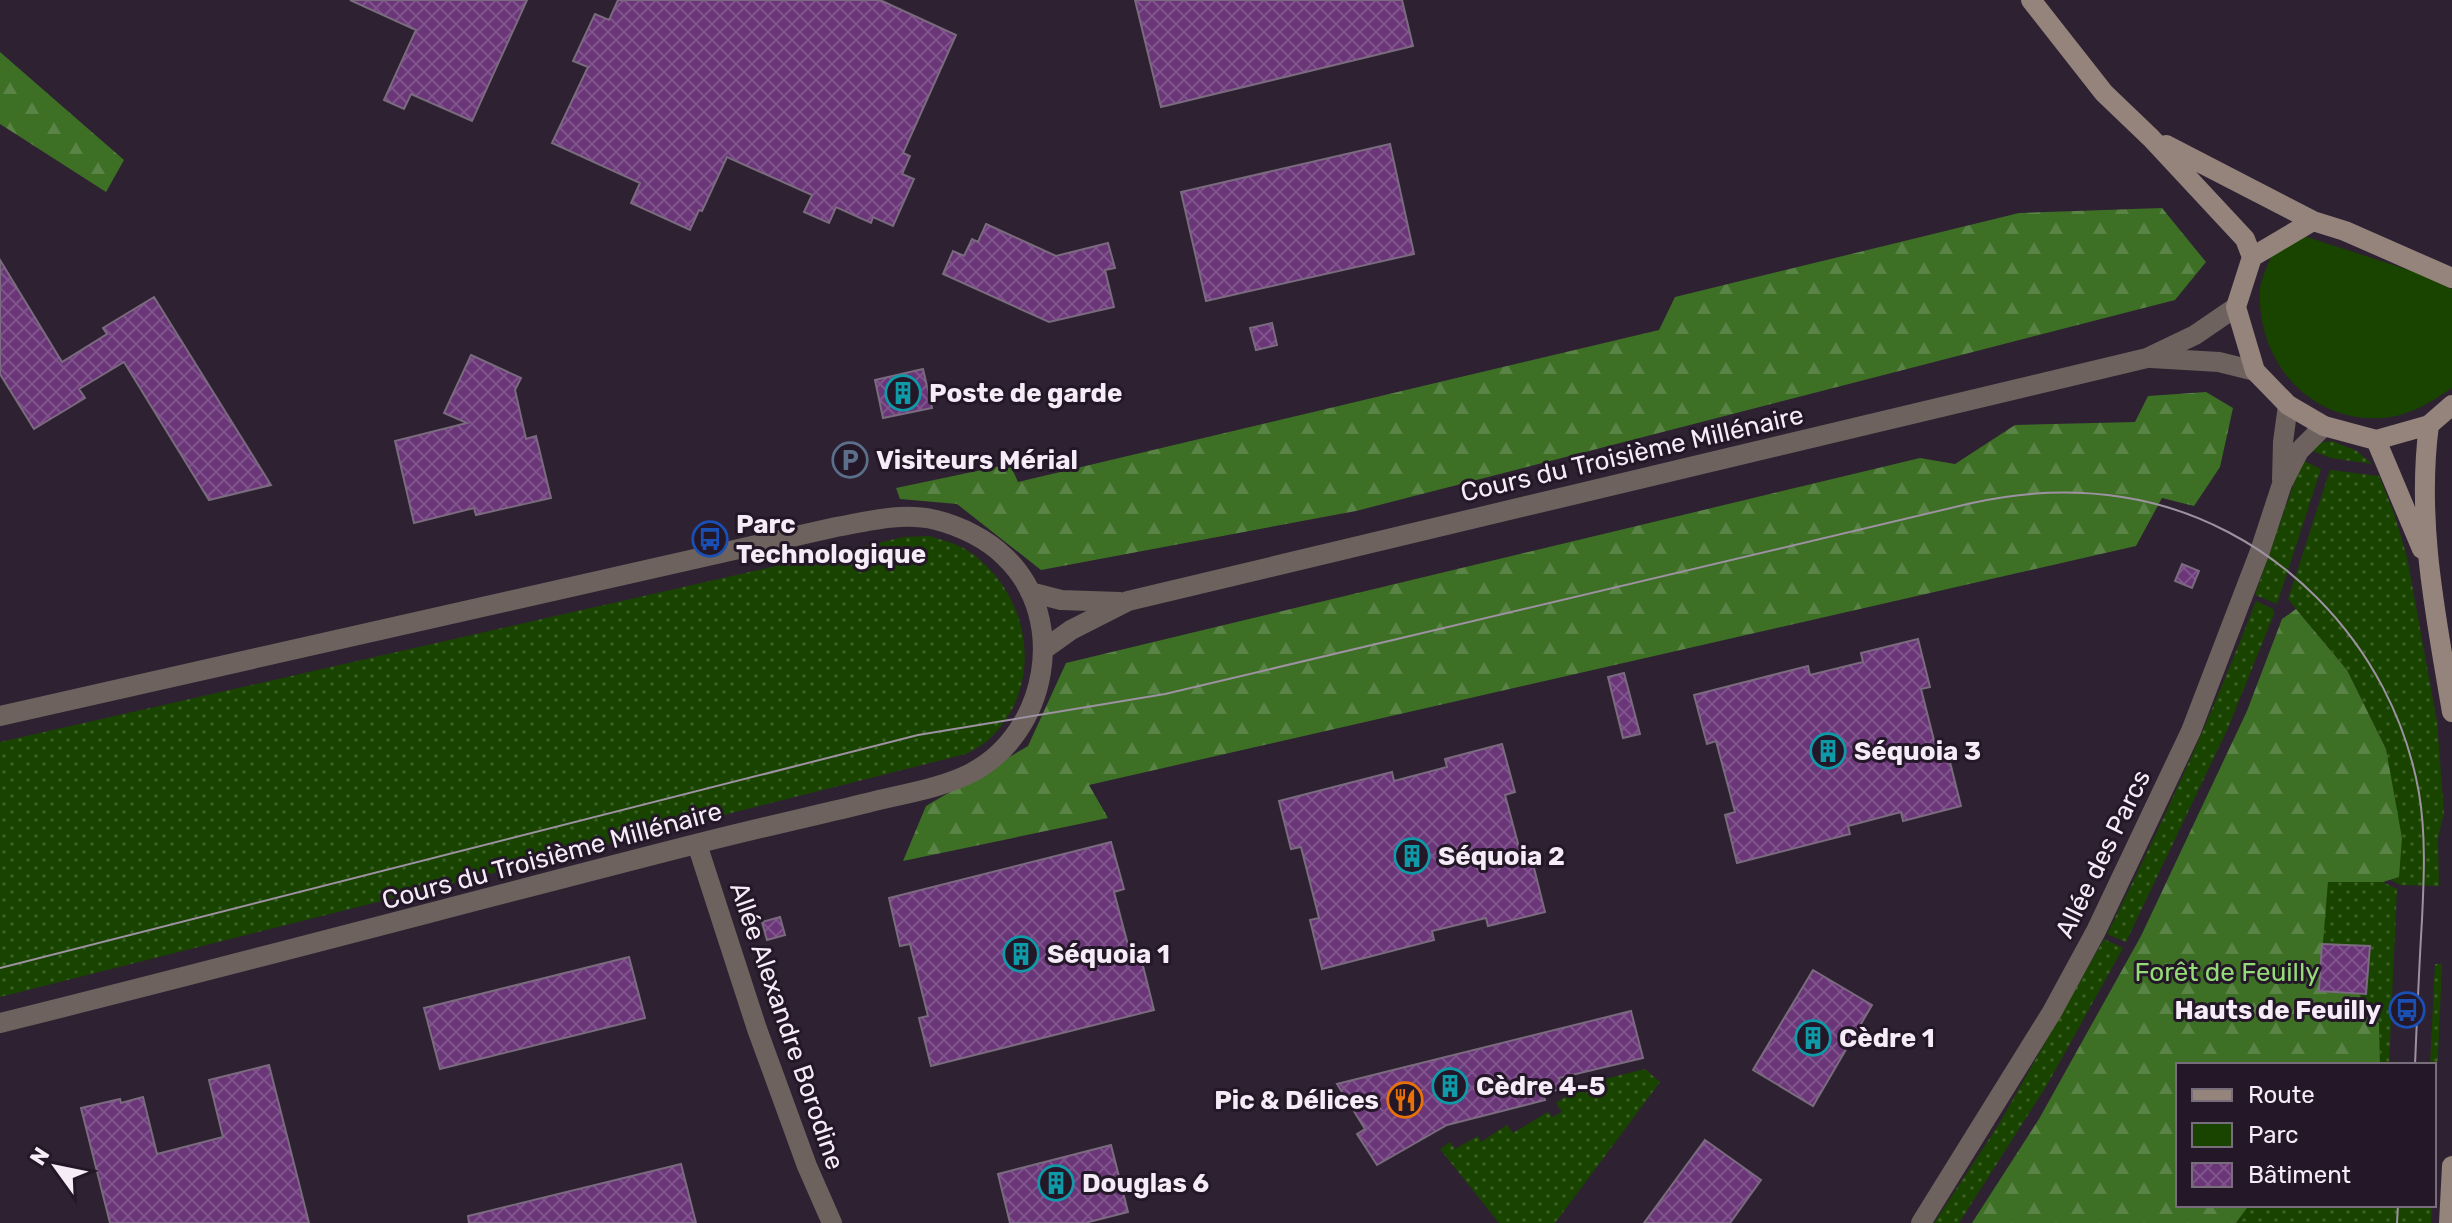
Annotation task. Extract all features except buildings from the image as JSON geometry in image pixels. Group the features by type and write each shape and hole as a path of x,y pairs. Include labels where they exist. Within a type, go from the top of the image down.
{"street":[{"path":"2031,0 2104,93 2151,138 2245,239 2252,257 2236,307 2255,371 2288,405 2324,426 2376,440 2429,425 2452,405"},
{"path":"2151,138 2313,221 2345,231 2452,278"},
{"path":"2252,257 2313,221"},
{"name":"Cours du Troisième Millénaire","path":"1030,592 1071,601 1128,601 2147,358 2195,335 2236,307"},
{"name":"Cours du Troisième Millénaire","path":"2147,358 2219,362 2255,371"},
{"name":"Allée des Parcs","path":"2282,484 2288,405"},
{"path":"2429,425 2424,463 2427,560 2452,712"},
{"name":"Allée des Parcs","path":"1921,1223 2052,1012 2102,919 2191,731 2260,551 2282,484 2299,451 2324,426"},
{"path":"2376,440 2427,560"},
{"name":"Cours du Troisième Millénaire","path":"0,716 820,531 903,516 935,520 973,534 1007,558 1030,592 1040,619 1043,650 1038,689 1026,716 1006,745 973,772 943,785 697,844 0,1023"},
{"name":"Cours du Troisième Millénaire","path":"1043,650 1071,630 1128,601"},
{"name":"Allée Alexandre Borodine","path":"697,844 757,1029 807,1166 832,1223"},
{"path":"2449,1223 2452,1166"}],"green space":[{"path":"0,52 124,160 106,192 0,124"},
{"path":"2162,208 2206,262 2175,300 1356,511 1041,570 957,504 900,499 896,488 1010,464 1018,482 1659,330 1675,297 2019,213"},
{"path":"2304,236 2415,272 2452,289 2452,388 2408,413 2363,418 2337,412 2315,401 2295,385 2279,365 2268,342 2261,316 2260,289 2272,254"},
{"path":"2206,392 2233,408 2220,467 2194,506 2162,498 2136,546 1089,785 1108,818 903,861 926,806 1028,746 1066,663 1920,458 1955,464 2015,425 2135,422 2148,396"},
{"path":"2332,441 2357,451 2372,464 2331,458 2310,450 2318,443"},
{"path":"2302,460 2321,469 2277,604 2255,595"},
{"path":"2330,470 2379,476 2407,557 2437,722 2444,813 2438,838 2439,886 2400,885 2391,880 2399,877 2386,749 2347,670 2288,599"},
{"path":"930,536 965,549 987,567 1005,589 1017,614 1024,640 1024,667 1019,694 1006,719 987,741 966,754 0,997 0,742 904,537"},
{"path":"2256,601 2273,609 2274,614 2228,728 2126,942 2107,934 2186,769"},
{"name":"Forêt de Feuilly","path":"2296,609 2347,670 2386,749 2402,838 2399,877 2383,882 2328,882 2319,991 2359,994 2379,1023 2380,1063 2176,1063 2176,1207 2248,1207 2236,1223 1972,1223 2039,1119 2141,936 2247,711 2282,619"},
{"path":"2328,882 2383,882 2397,889 2389,1063 2380,1063 2379,1023 2359,994 2366,994 2369,946 2322,944"},
{"path":"2104,939 2123,948 2047,1085 1959,1223 1934,1223 1999,1124"},
{"path":"2435,964 2442,964 2437,1078 2436,1063 2430,1063"},
{"path":"1645,1069 1660,1082 1555,1223 1499,1223 1440,1149 1450,1142 1455,1149 1478,1136 1481,1142 1507,1125 1513,1133 1548,1112 1552,1117 1562,1112 1556,1103 1569,1094 1568,1088"},
{"path":"2248,1207 2432,1207 2431,1223 2236,1223"}],"tram line":[{"path":"0,968 918,735 1165,694 1972,503 2009,496 2065,492 2122,497 2177,510 2228,532 2275,561 2317,598 2353,640 2383,687 2405,738 2419,793 2423,825 2415,1063"},
{"path":"2397,1223 2398,1207"}],"place":[{"name":"Poste de garde","path":"903,393"},
{"name":"Visiteurs Mérial","path":"850,460"},
{"name":"Parc Technologique","path":"710,539"},
{"name":"Séquoia 3","path":"1828,751"},
{"name":"Séquoia 2","path":"1412,856"},
{"name":"Séquoia 1","path":"1021,954"},
{"name":"Hauts de Feuilly","path":"2407,1010"},
{"name":"Cèdre 1","path":"1813,1038"},
{"name":"Cèdre 4-5","path":"1450,1086"},
{"name":"Pic & Délices","path":"1405,1100"},
{"name":"Douglas 6","path":"1056,1183"}]}
